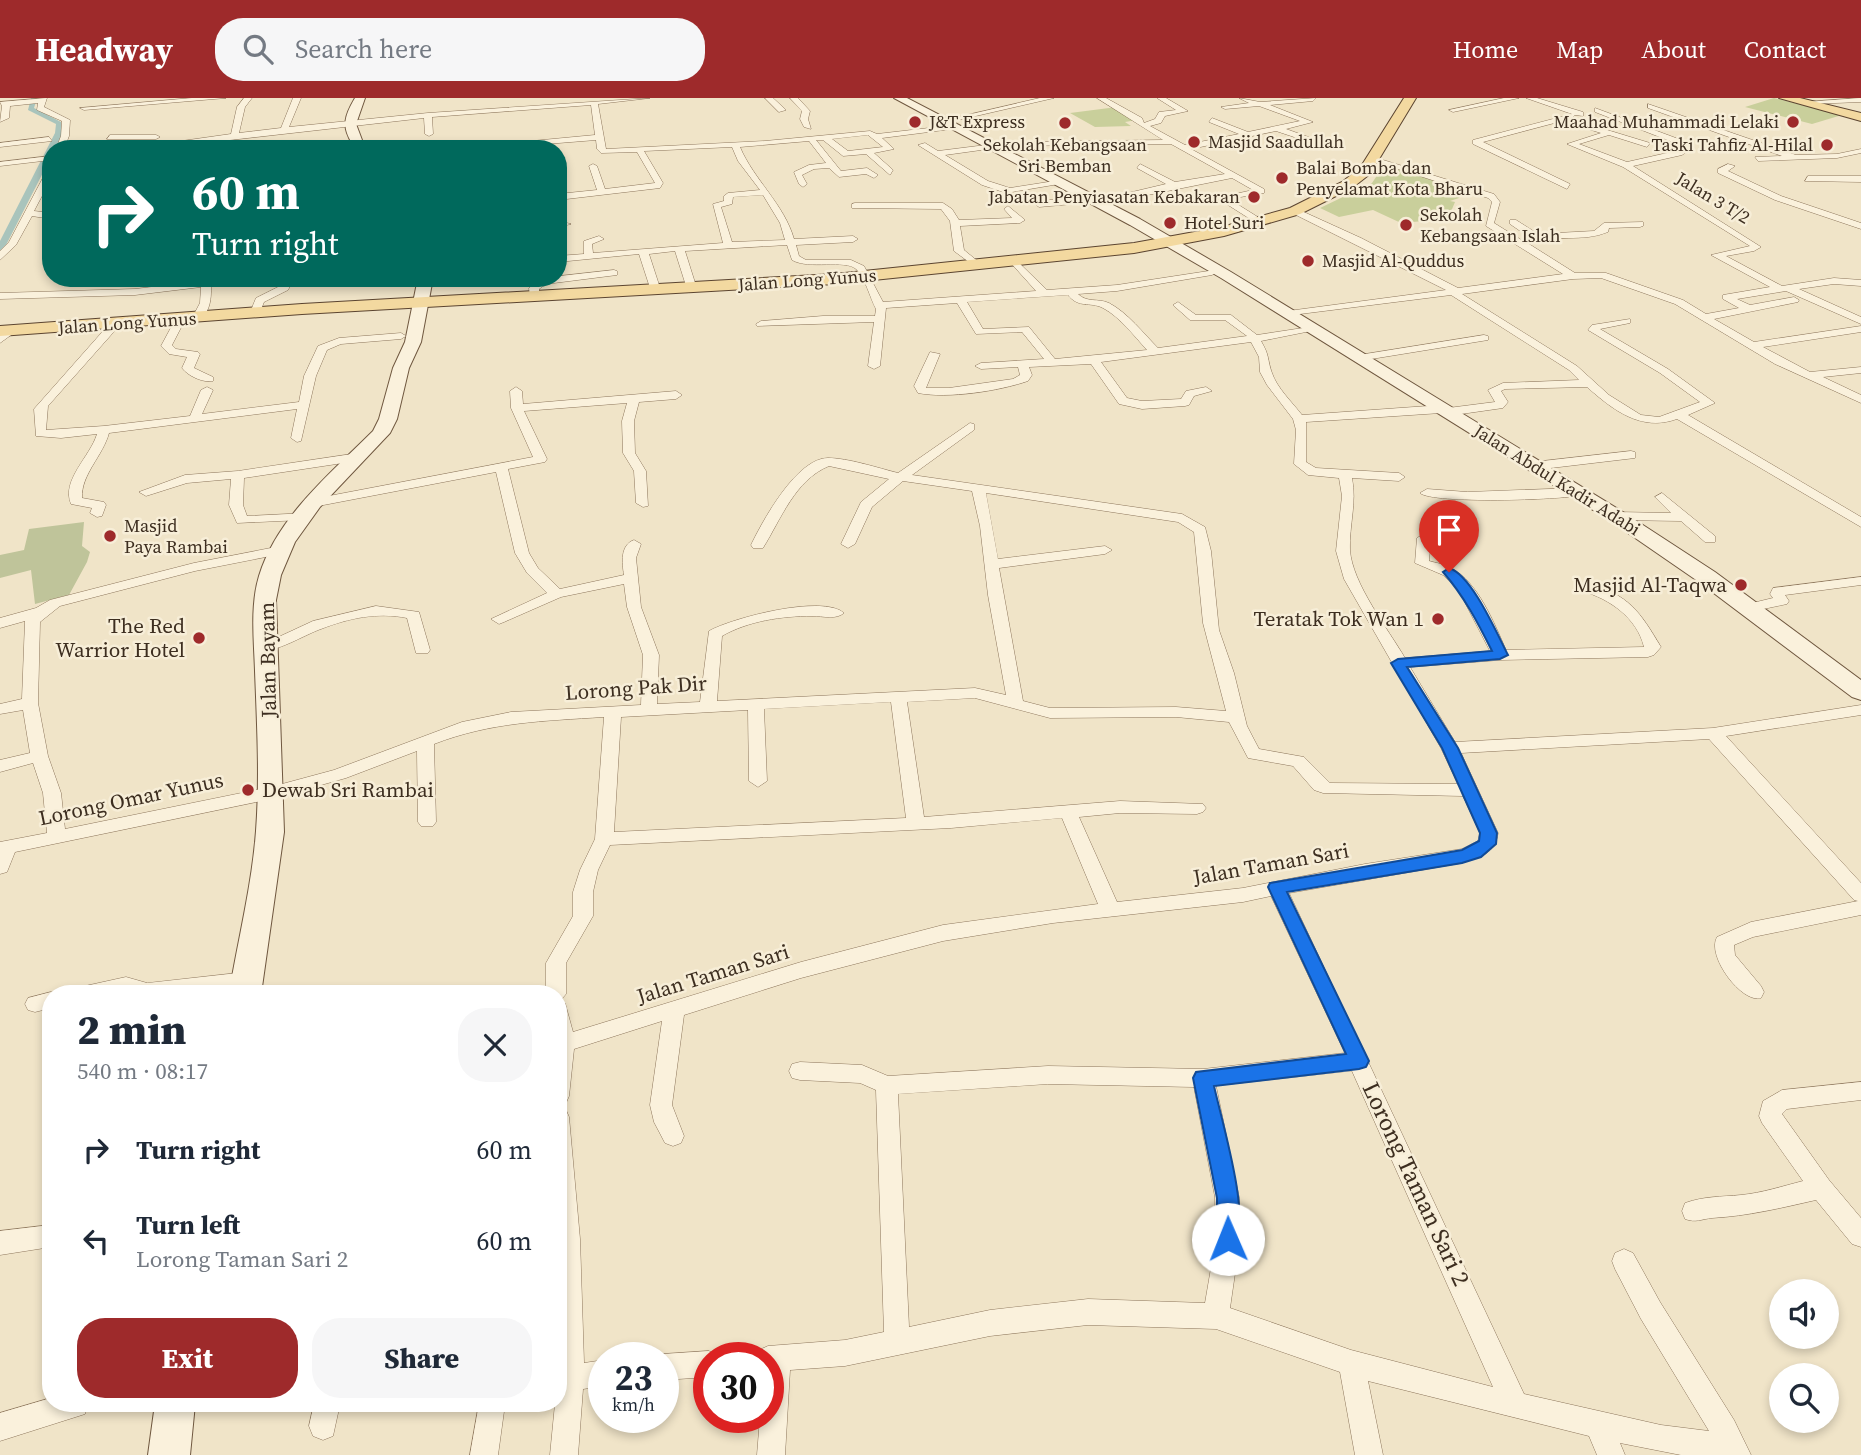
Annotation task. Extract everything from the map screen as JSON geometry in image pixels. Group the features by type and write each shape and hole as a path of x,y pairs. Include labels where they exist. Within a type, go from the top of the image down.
{"main road":[{"name":"Jalan Abdul Kadir Adabi","path":"899,98 1090,199 1312,328 1445,410 1678,557 1861,692"},
{"name":"Jalan Long Yunus","path":"463,302 866,276 1067,255 1131,246 1156,237 1239,226 1295,211 1355,181 1373,158 1410,98"},
{"path":"1785,98 1861,116"},
{"path":"1795,98 1861,116"},
{"path":"355,140 351,133 354,123 350,113 359,101"},
{"path":"1156,237 1201,233"},
{"path":"1131,246 1186,255 1186,242 1201,233"},
{"name":"Jalan Abdul Kadir Adabi","path":"1186,255 1241,286"},
{"path":"357,309 393,313 414,303 440,298 463,302"},
{"path":"357,309 394,300 433,309 463,302"},
{"name":"Jalan Bayam","path":"401,368 398,357 414,303"},
{"name":"Jalan Bayam","path":"246,985 270,832 265,600 270,575 281,550 307,509 379,437 388,419 401,368 409,355 414,303"},
{"name":"Jalan Long Yunus","path":"4,334 115,324 357,309"},
{"path":"170,1455 174,1412"}],"street":[{"path":"84,109 159,100 222,98"},
{"path":"234,136 241,107 248,98"},
{"path":"284,131 297,98"},
{"path":"212,140 234,136 250,139 284,131 428,115 646,98"},
{"path":"769,98 782,110"},
{"path":"794,98 806,111 804,119 808,127"},
{"path":"1021,98 1031,102"},
{"path":"877,138 940,132 947,125 1050,98"},
{"path":"1101,98 1131,113 1143,126 1170,142 1261,191 1221,199 1258,221"},
{"path":"1163,99 1180,98"},
{"path":"1183,148 1308,121 1242,98"},
{"path":"1453,110 1515,98"},
{"path":"1530,98 1580,114"},
{"path":"1143,126 1158,121 1162,114 1184,111 1163,99"},
{"path":"1225,107 1313,99"},
{"path":"0,120 5,118 3,104 41,100 40,108 66,120 63,140"},
{"path":"1809,102 1861,100"},
{"path":"594,102 601,149 604,151 870,133 890,149 844,153 826,138"},
{"path":"1567,186 1476,142 1612,105"},
{"path":"1651,106 1794,157"},
{"path":"1598,110 1670,137 1689,148 1679,153 1626,165 1570,143 1609,133"},
{"path":"428,115 429,134"},
{"path":"1564,119 1647,145"},
{"path":"1212,120 1245,134"},
{"path":"1276,128 1324,144"},
{"path":"1670,137 1715,130"},
{"path":"110,137 160,136 163,140"},
{"path":"562,140 599,137"},
{"path":"0,145 49,139"},
{"path":"811,139 830,165 849,180"},
{"path":"1753,143 1774,139"},
{"path":"936,154 990,146 1170,142"},
{"path":"1074,143 1089,156"},
{"path":"735,144 741,161 757,179 785,223 789,241 799,262 851,263 862,268 880,305 874,366"},
{"path":"922,145 985,183 1009,191 1061,183"},
{"path":"567,196 653,188 659,184 639,149"},
{"path":"1758,159 1837,156 1861,150"},
{"path":"868,152 890,172"},
{"path":"1373,158 1490,196 1496,202 1489,224 1573,276"},
{"path":"0,164 42,159"},
{"path":"803,184 797,174 812,167 830,165"},
{"name":"Jalan 3 T/2","path":"1626,165 1755,245 1756,247 1751,249 1716,255 1782,288"},
{"path":"593,166 602,193"},
{"path":"1140,166 1174,185"},
{"path":"1731,166 1721,171 1777,198 1861,226"},
{"path":"839,174 867,172 874,175"},
{"path":"1039,204 1128,196 1231,176"},
{"path":"1808,178 1861,179"},
{"path":"0,257 13,243 42,188"},
{"path":"729,245 716,206 729,202 729,195 763,192"},
{"path":"855,206 943,206 957,223 959,251 977,265"},
{"path":"957,223 1020,220 1008,209"},
{"path":"1295,211 1358,240 1456,293 1573,368 1616,405 1638,418 1660,421 1709,403 1664,371 1593,331 1596,327 1626,321"},
{"path":"29,213 42,215"},
{"path":"1513,222 1536,237"},
{"path":"1520,244 1536,237 1596,234 1605,230 1604,226 1640,224"},
{"path":"567,258 679,248 853,239"},
{"path":"589,256 587,243 599,240"},
{"path":"679,248 692,289"},
{"path":"643,251 656,291"},
{"path":"572,257 575,277"},
{"path":"1014,261 1044,293"},
{"path":"880,305 1138,285 1212,272"},
{"path":"567,278 614,273"},
{"path":"1288,314 1573,276 1602,275 1672,299 1707,317 1751,346 1861,400"},
{"path":"1751,310 1727,297 1834,281 1861,283"},
{"path":"0,296 135,292 167,287"},
{"path":"194,419 208,385 188,368 194,354 173,352 166,346 189,319 206,307 206,287"},
{"path":"254,315 260,300 284,287"},
{"path":"535,287 541,297"},
{"path":"1782,288 1831,305 1861,321"},
{"path":"1070,291 1083,304 1105,305 1156,352"},
{"path":"961,300 980,332 1025,329 1052,362"},
{"path":"1707,317 1794,300"},
{"path":"297,438 310,376 322,348 414,303"},
{"path":"1178,306 1194,318 1227,317 1254,338 1265,357 1266,372 1273,385 1299,419 1302,430 1299,457 1303,468 1313,472 1399,477"},
{"path":"761,324 823,319 880,319"},
{"path":"115,324 40,410 40,433 104,430 302,405"},
{"path":"981,366 1094,360 1312,328"},
{"path":"1751,346 1800,341 1861,329"},
{"path":"1359,358 1484,338"},
{"path":"934,354 920,386 922,391 949,392 1015,382 1024,379 1026,375 1023,364"},
{"path":"1094,360 1118,396 1132,404 1185,402 1190,393 1206,391"},
{"path":"1808,375 1861,370"},
{"path":"1299,419 1499,405 1502,402 1494,390 1503,386 1590,383"},
{"path":"238,475 236,505 242,520 307,509 541,459 517,408 516,391"},
{"path":"517,408 676,395"},
{"path":"634,398 628,421 629,453 640,471 643,503"},
{"path":"1679,415 1861,523"},
{"path":"848,544 866,505 970,426"},
{"path":"97,513 99,505 76,501 74,498 81,473 96,453 104,430"},
{"path":"1534,466 1631,455"},
{"path":"146,492 171,482 359,457"},
{"path":"758,545 771,516 821,464 828,462 900,477 1182,519 1200,530 1205,548 1209,620 1227,676 1235,716 1245,742 1254,754 1298,761 1320,786 1329,789 1467,790"},
{"path":"502,467 523,552 533,570 558,594"},
{"name":"Jalan Taman Sari","path":"567,1042 802,970 943,933 1243,895 1475,852 1487,844 1489,833 1450,748 1351,579 1343,551 1349,496 1345,474"},
{"path":"978,489 994,564 995,595 1016,702"},
{"path":"1427,493 1467,496 1577,492"},
{"path":"1662,497 1710,538"},
{"path":"1839,509 1861,505"},
{"path":"1616,516 1684,517"},
{"path":"1424,538 1422,563 1456,577 1484,621 1500,655"},
{"path":"635,544 629,558 634,607 650,650 649,710"},
{"path":"0,623 41,611 55,603 194,566 281,550"},
{"path":"994,564 1105,550"},
{"path":"499,619 558,594 631,578"},
{"path":"1749,608 1782,601 1778,591 1808,590 1826,584 1861,581"},
{"path":"1398,663 1500,655 1648,652 1653,647 1630,608 1613,595 1587,588"},
{"path":"708,706 714,634 730,625 797,612 824,610 836,613"},
{"path":"41,611 32,621 30,703 39,756 52,793 57,837"},
{"path":"265,647 334,619 403,611 414,615 418,622 422,650"},
{"name":"Lorong Pak Dir","path":"271,793 340,774 462,727 511,717 613,714 708,706 975,693 1016,702 1030,711 1050,713 1176,712 1235,716"},
{"path":"898,696 916,823"},
{"path":"0,709 30,703"},
{"path":"756,704 758,781"},
{"path":"1450,748 1713,733 1861,710"},
{"path":"556,985 556,963 583,916 583,892 589,870 604,839 613,714"},
{"path":"1713,733 1861,895"},
{"path":"425,741 427,822"},
{"path":"0,766 39,756"},
{"name":"Lorong Omar Yunus","path":"4,848 271,793"},
{"path":"604,839 1014,818 1068,810 1120,807 1197,808"},
{"path":"1068,810 1111,911"},
{"path":"0,867 4,848"},
{"name":"Lorong Taman Sari 2","path":"1276,887 1359,1061 1515,1406"},
{"path":"1754,992 1726,958 1724,942 1729,938 1751,930 1861,908"},
{"path":"673,1136 665,1122 661,1105 674,1010"},
{"path":"800,1071 862,1074 887,1085 1048,1075 1203,1078 1359,1061"},
{"path":"1203,1078 1227,1198 1228,1239 1216,1316"},
{"path":"887,1085 897,1344"},
{"path":"1861,1091 1782,1100 1771,1108 1770,1116 1821,1188 1861,1236"},
{"path":"1694,1211 1708,1207 1742,1206 1821,1188"},
{"path":"567,1228 567,1286"},
{"path":"0,1243 42,1237"},
{"path":"1625,1261 1657,1324 1684,1363 1735,1451"},
{"path":"784,1358 845,1353 990,1323 1088,1312 1216,1316 1351,1363 1515,1406 1661,1439 1735,1451"},
{"path":"1351,1363 1369,1455"},
{"path":"567,1379 588,1375"},
{"path":"0,1427 49,1412"},
{"path":"484,1455 491,1412"},
{"path":"564,1455 565,1412"},
{"path":"1598,1424 1611,1455"},
{"path":"771,1433 771,1455"}],"green space":[{"path":"1774,98 1842,115 1812,124 1745,107"},
{"path":"1117,107 1137,120 1125,122 1131,126 1095,127 1070,113"},
{"path":"1386,162 1466,190 1459,198 1450,201 1455,202 1450,214 1458,218 1401,223 1373,210 1339,217 1320,208 1372,183"},
{"path":"84,522 82,546 90,552 69,595 35,604 31,570 0,578 0,555 24,550 29,529"}],"waterway":[{"path":"34,98 30,109 59,123 56,140"},
{"path":"0,249 42,167"}],"place":[{"name":"J&T Express","path":"915,122"},
{"name":"Maahad Muhammadi Lelaki","path":"1793,122"},
{"name":"Sekolah Kebangsaan Sri Bemban","path":"1065,123"},
{"name":"Masjid Saadullah","path":"1194,142"},
{"name":"Taski Tahfiz Al-Hilal","path":"1827,145"},
{"name":"Balai Bomba dan Penyelamat Kota Bharu","path":"1282,178"},
{"name":"Jabatan Penyiasatan Kebakaran","path":"1254,197"},
{"name":"Hotel Suri","path":"1170,223"},
{"name":"Sekolah Kebangsaan Islah","path":"1406,225"},
{"name":"Masjid Al-Quddus","path":"1308,261"},
{"name":"Masjid Paya Rambai","path":"110,536"},
{"name":"Masjid Al-Taqwa","path":"1741,585"},
{"name":"Teratak Tok Wan 1","path":"1438,619"},
{"name":"The Red Warrior Hotel","path":"199,638"},
{"name":"Dewab Sri Rambai","path":"248,790"}],"route":[{"path":"1228,1239 1227,1198 1203,1078 1359,1061 1276,887 1462,856 1487,844 1489,833 1450,748 1398,663 1500,655 1484,621 1456,577 1449,572"}]}
